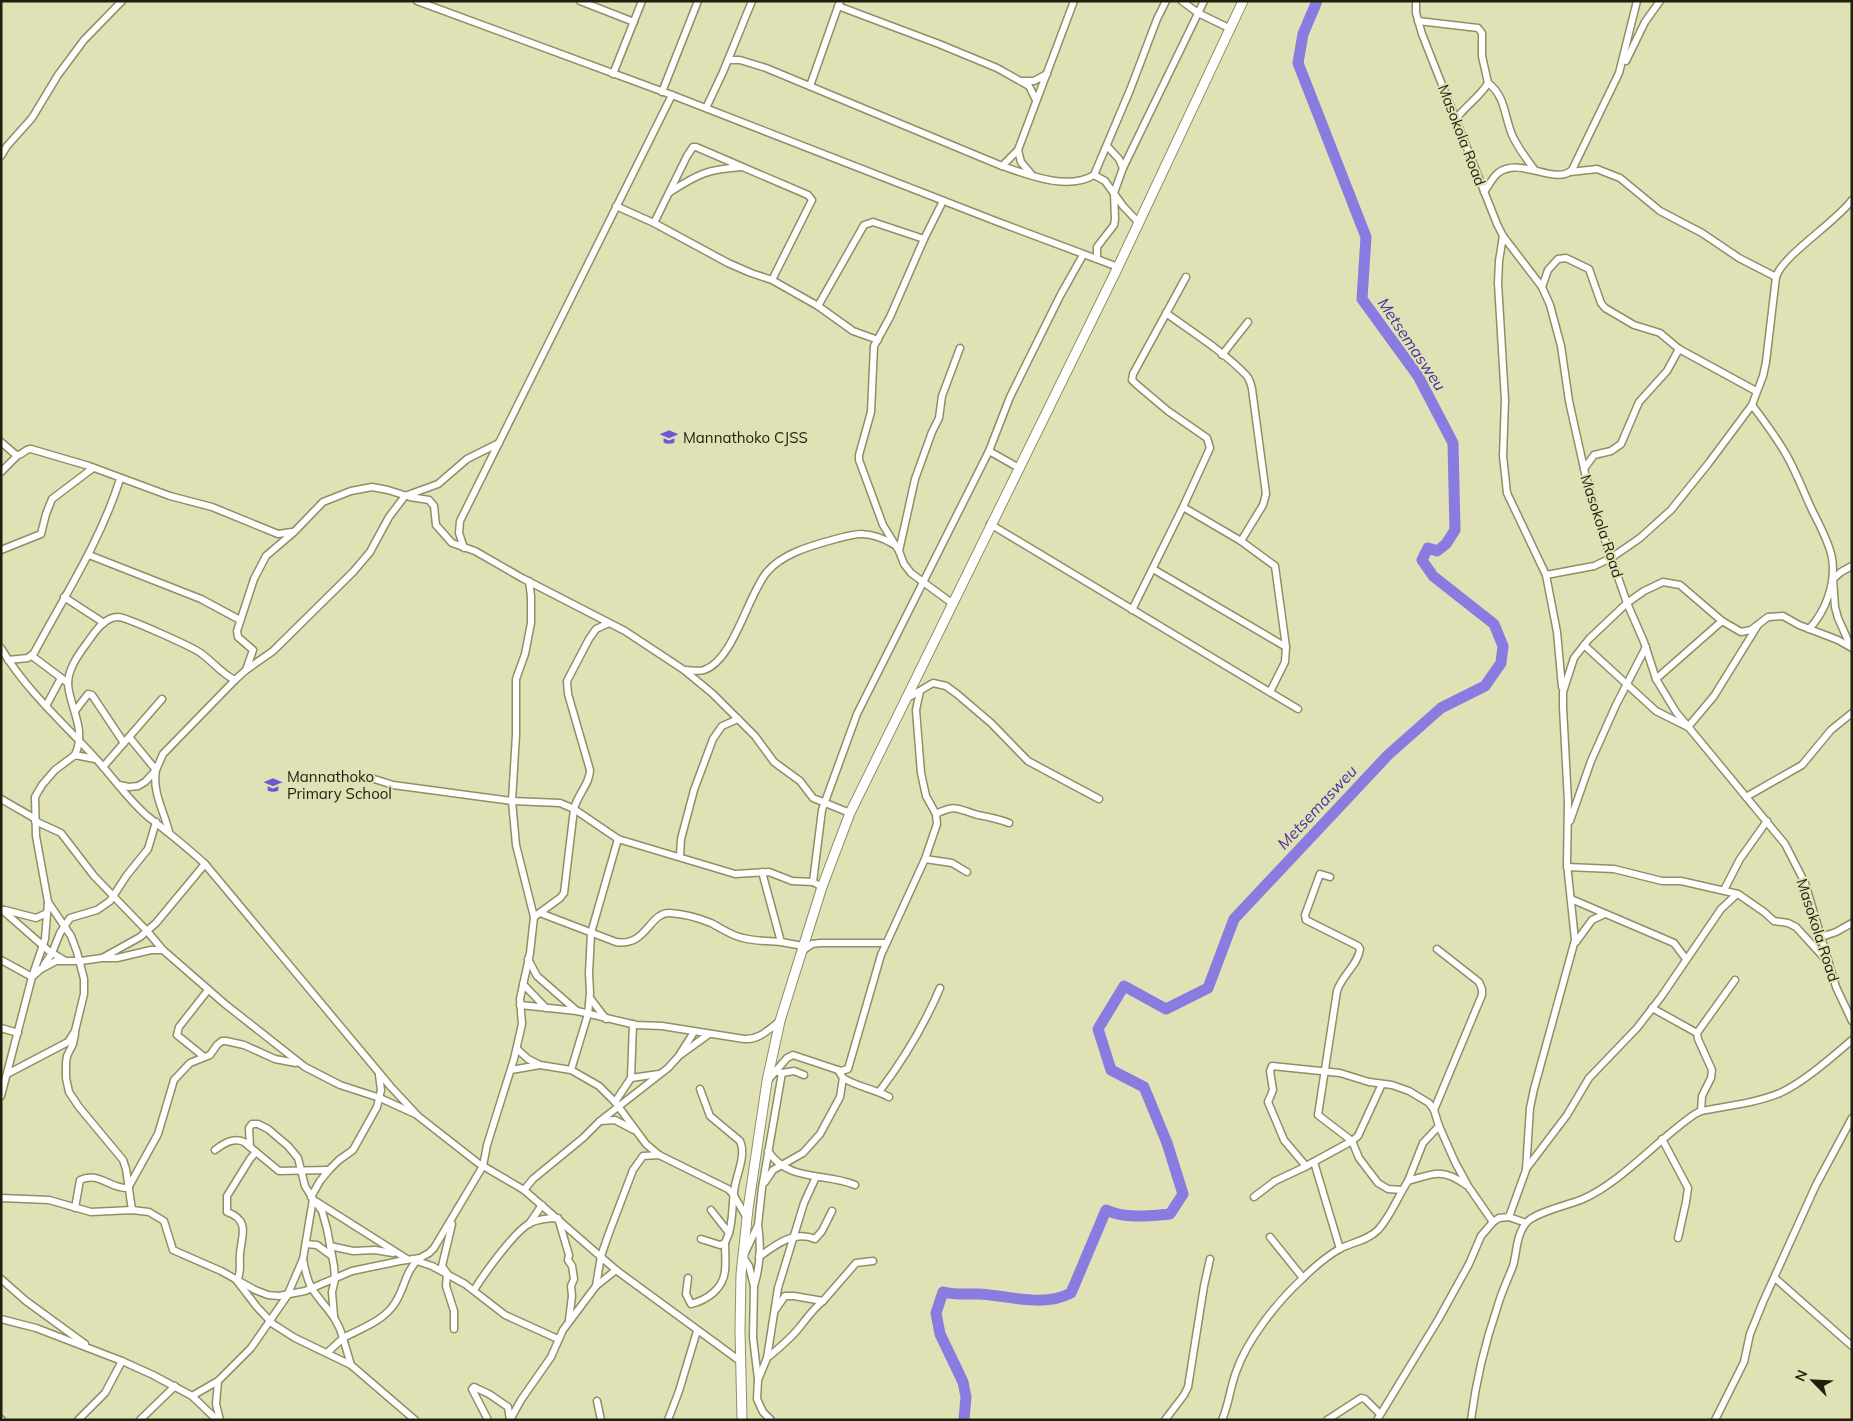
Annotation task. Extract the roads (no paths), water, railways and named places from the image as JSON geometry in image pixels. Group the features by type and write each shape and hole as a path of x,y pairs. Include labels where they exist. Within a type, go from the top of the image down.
{"street":[{"path":"1,156 7,146 35,114 58,75 84,40 122,1"},
{"path":"417,1 672,95 1118,267"},
{"path":"580,1 634,22"},
{"path":"612,74 642,1"},
{"path":"662,92 698,1"},
{"path":"706,108 752,1"},
{"path":"728,60 740,60 754,64 1002,166 1067,182 1082,181 1094,175 1166,1"},
{"path":"1182,1 1198,13 1231,28"},
{"path":"1097,259 1097,247 1111,230 1115,219 1114,192 1123,168 1204,1"},
{"path":"742,1420 740,1360 741,1284 747,1218 767,1081 780,1021 822,886 850,813 990,524 1118,267 1243,1"},
{"name":"Masokola Road","path":"1416,1 1418,21 1503,236 1542,287 1550,305 1561,346 1569,401 1584,469 1599,523 1627,603 1646,647 1656,679 1663,693 1688,727 1785,844 1812,901 1828,962 1842,1001 1852,1021"},
{"path":"1620,69 1637,1"},
{"path":"1570,172 1620,69 1660,1"},
{"path":"1002,166 1018,150 1048,73 1072,2"},
{"path":"810,86 839,4 997,68 1023,81 1030,88 1036,100"},
{"path":"1418,21 1478,28 1481,30 1482,56 1488,83 1495,88 1502,99 1514,140 1534,169"},
{"path":"1023,81 1034,81 1048,73"},
{"path":"1456,120 1488,83"},
{"path":"464,548 459,532 460,521 672,95"},
{"path":"1107,146 1119,159 1123,168"},
{"path":"654,223 693,147 808,195 812,200 772,280"},
{"path":"1018,150 1021,162 1030,174"},
{"path":"670,193 692,178 705,172 716,169 743,167"},
{"path":"1484,192 1498,173 1514,167 1534,169 1559,176 1570,172 1597,169 1620,178 1660,211 1702,232 1739,258 1776,277"},
{"path":"1094,175 1105,182 1138,223"},
{"path":"1546,575 1594,566 1612,558 1640,538 1671,510 1752,406 1766,362 1776,277 1780,270 1796,252 1834,220 1852,200"},
{"path":"943,201 873,352 871,412 859,460 883,525 904,564 911,572 952,604"},
{"path":"616,206 654,223 728,263 772,280 818,306 853,331 878,340"},
{"path":"818,306 864,225 873,222 924,239"},
{"path":"1503,236 1498,283 1505,400 1502,427 1503,456 1507,493 1546,575 1557,632 1563,692 1568,827 1566,844 1567,867 1575,943"},
{"path":"813,882 821,815 839,761 858,714 894,644 922,581 989,451 1010,396 1060,296 1083,255"},
{"path":"1542,287 1548,270 1558,259 1566,258 1581,265 1591,271 1601,303 1605,308 1634,326 1660,333 1679,349 1756,391"},
{"path":"1132,610 1210,448 1207,438 1168,411 1132,380 1133,374 1186,277"},
{"path":"1166,313 1222,355 1247,376 1250,381 1266,494 1263,505 1241,541"},
{"path":"1222,355 1248,322"},
{"path":"897,548 915,479 929,439 940,418 942,396 960,348"},
{"path":"1584,469 1594,455 1612,451 1621,444 1639,402 1667,371 1679,349"},
{"path":"1752,406 1787,455 1824,534 1832,558 1835,607 1852,648"},
{"path":"1,442 18,455"},
{"path":"169,832 154,782 156,770 163,754 235,680 273,651 353,572 370,552 389,518 405,496 438,484 467,459 499,443"},
{"path":"1,472 18,455 29,448 93,468 170,496 212,507 278,534 294,532"},
{"path":"989,451 1019,468"},
{"path":"1,550 41,534 52,499 93,468"},
{"path":"8,660 32,656 89,555 110,509 120,478"},
{"path":"246,670 253,650 238,637 237,631 254,579 266,556 294,532 323,502 351,490 372,487 405,496 427,499 432,502 438,529 452,543 475,551 625,631 684,670 714,694 755,736 774,762 800,781 813,798 850,813"},
{"path":"1183,507 1241,541 1274,566 1286,647 1285,662 1270,692"},
{"path":"990,524 1298,708"},
{"path":"684,670 704,670 714,664 727,649 766,573 788,556 816,544 856,534 874,535 897,548"},
{"path":"89,555 201,600 240,620"},
{"path":"1809,629 1823,610 1832,579 1852,566"},
{"path":"1153,569 1286,647"},
{"path":"327,1353 342,1338 380,1318 391,1309 412,1265 430,1253 453,1219 483,1166 488,1140 517,1048 522,1024 520,1006 523,984 537,915 516,845 512,801 516,734 516,678 525,654 531,622 529,581"},
{"path":"1563,692 1574,658 1584,645 1627,603 1653,586 1663,582 1676,584 1722,621 1741,632 1751,630 1768,617 1778,616 1838,640 1852,648"},
{"path":"64,597 104,623"},
{"path":"1,1096 32,977 43,945 48,913 48,902 36,836 35,797 55,770 75,755 80,742 68,683 71,668 98,628 104,623 119,617 196,650 235,680"},
{"path":"1656,679 1722,621"},
{"path":"537,915 564,893 574,809 576,800 588,780 590,770 568,694 567,681 594,632 609,623"},
{"path":"1584,645 1656,711 1688,727 1714,696 1758,625"},
{"path":"1568,827 1592,761 1627,683 1646,647"},
{"path":"1,648 8,660 46,706 118,785 146,814 187,846 205,864 379,1074 418,1116 483,1166 524,1190 616,1270 697,1331 740,1360"},
{"path":"32,656 68,683"},
{"path":"46,706 61,678"},
{"path":"906,699 932,683 946,686 991,723 1024,758 1099,799"},
{"path":"767,1081 778,1072 787,1058 793,1055 845,1072 848,1069 876,968 925,859 936,824 936,814 926,796 921,773 916,710 920,691"},
{"path":"75,711 88,694 92,695 126,740 156,770"},
{"path":"103,767 162,699"},
{"path":"1746,797 1802,765 1831,730 1851,712"},
{"path":"680,856 681,839 694,790 713,739 722,726 738,719"},
{"path":"75,755 87,757 98,762"},
{"path":"118,785 138,786 145,782 156,770"},
{"path":"368,776 393,785 512,801 560,803 574,809 618,839 735,874 774,873 798,882 813,882 822,886"},
{"path":"1,799 61,832 94,876 163,950 208,990 301,1065 340,1085 380,1098 418,1116"},
{"path":"936,814 945,810 961,808 977,815 990,816 1009,823"},
{"path":"1724,890 1740,859 1767,821"},
{"path":"41,969 52,953 64,926 70,918 97,910 114,897 127,875 148,849 156,822"},
{"path":"571,1070 588,1014 592,933 618,839"},
{"path":"925,859 952,863 967,872"},
{"path":"102,958 128,945 147,931 205,864"},
{"path":"1567,867 1614,869 1662,881 1681,880 1738,894 1774,921 1788,923 1796,927 1828,962"},
{"path":"762,872 781,942"},
{"path":"1330,877 1320,874 1305,915 1306,920 1341,937 1360,950 1357,959 1343,977 1337,991 1318,1115 1352,1141 1363,1164 1378,1183 1388,1190 1402,1190"},
{"path":"1526,1170 1567,1115 1589,1078 1637,1028 1721,909 1738,894"},
{"path":"1571,899 1674,944 1686,959"},
{"path":"48,902 71,936 81,961 84,978 84,994 73,1044 66,1063 66,1078 69,1092 123,1160 132,1210"},
{"path":"1,909 36,918 48,913"},
{"path":"1,909 52,953 64,960"},
{"path":"537,915 625,944 641,936 660,916 669,913 704,920 743,938 781,942 802,950"},
{"path":"1509,1217 1526,1170 1530,1108 1556,1006 1575,943 1592,920 1605,914"},
{"path":"1820,937 1836,932 1852,923"},
{"path":"802,950 812,944 820,943 886,944"},
{"path":"1434,1110 1482,995 1479,982 1437,949"},
{"path":"32,977 50,963 64,960 81,961 121,957 151,950 163,950"},
{"path":"528,959 538,976 577,1012"},
{"path":"1,960 32,977"},
{"path":"1701,1111 1702,1096 1711,1078 1712,1070 1697,1033 1735,980"},
{"path":"523,984 546,1008"},
{"path":"879,1092 902,1063 915,1041 928,1017 940,988"},
{"path":"204,1056 177,1035 179,1028 208,990"},
{"path":"590,998 606,1019"},
{"path":"520,1006 577,1012 633,1024 662,1026 753,1040 780,1021"},
{"path":"1652,1008 1697,1033"},
{"path":"617,1104 631,1078 633,1024"},
{"path":"1,1028 18,1033"},
{"path":"7,1074 61,1047 72,1038 75,1031"},
{"path":"678,1057 694,1032"},
{"path":"524,1190 533,1179 583,1138 617,1104 660,1074 678,1057 709,1034"},
{"path":"1471,1420 1475,1386 1483,1352 1498,1303 1514,1261 1519,1237 1526,1223 1541,1214 1584,1199 1605,1186 1683,1122 1701,1111 1755,1101 1780,1093 1826,1062 1852,1040"},
{"path":"128,1188 158,1134 174,1080 190,1063 210,1054 217,1045 222,1041 226,1041 244,1045 275,1059 301,1065"},
{"path":"517,1048 528,1059 540,1065 571,1070 599,1086 617,1104 646,1144 659,1155 724,1187 733,1194 747,1218"},
{"path":"511,1070 540,1065"},
{"path":"1307,1166 1284,1140 1268,1102 1274,1090 1270,1069 1272,1066 1325,1071 1382,1084 1409,1091 1430,1103 1450,1152 1468,1186 1493,1222"},
{"path":"838,1070 843,1078 853,1084 889,1097"},
{"path":"778,1072 794,1071 804,1075"},
{"path":"771,1420 763,1412 757,1399 758,1380 753,1338 754,1286 760,1238 758,1225 778,1072"},
{"path":"192,1396 218,1381 251,1348 287,1296 306,1244 312,1198 320,1181 329,1170 353,1150 380,1098 379,1074"},
{"path":"631,1078 660,1074"},
{"path":"763,1185 773,1170 803,1153 820,1134 840,1097 843,1078"},
{"path":"1254,1197 1275,1181 1307,1166 1358,1136 1382,1084"},
{"path":"688,1278 686,1294 691,1304 704,1301 719,1287 725,1272 725,1243 732,1220 733,1194 742,1146 740,1141 710,1116 700,1089"},
{"path":"1716,1420 1744,1362 1754,1321 1816,1185 1852,1118"},
{"path":"600,1121 615,1120 637,1132"},
{"path":"250,1147 249,1128 252,1124 262,1125 295,1153 312,1198 322,1210 335,1279 332,1292 334,1316 351,1365"},
{"path":"1222,1420 1235,1373 1242,1356 1270,1316 1303,1278 1340,1249 1368,1238 1379,1229 1388,1217 1408,1180 1422,1143 1439,1126"},
{"path":"1662,1139 1688,1188 1678,1238"},
{"path":"215,1150 227,1142 238,1140 250,1147 279,1171 329,1170"},
{"path":"768,1151 774,1160 782,1166 800,1174 839,1179 855,1185"},
{"path":"237,1281 240,1275 240,1254 244,1227 240,1218 227,1212 227,1196 256,1152"},
{"path":"596,1286 600,1256 633,1170 643,1156 659,1155"},
{"path":"1314,1162 1340,1249"},
{"path":"1408,1180 1428,1174 1444,1173 1456,1177 1468,1186"},
{"path":"75,1208 80,1180 88,1176 105,1180 112,1186 128,1188"},
{"path":"758,1380 767,1358 778,1288 804,1203 816,1177"},
{"path":"1,1198 49,1200 75,1208 103,1212 132,1210 149,1212 160,1218 166,1226 173,1250 221,1271 237,1281 268,1295 287,1296 312,1288 352,1271 407,1260 419,1260 447,1273 474,1290 505,1315 558,1339"},
{"path":"312,1198 407,1260"},
{"path":"474,1290 495,1259 529,1224 542,1205"},
{"path":"711,1210 724,1223 729,1233"},
{"path":"758,1257 776,1244 794,1236 815,1238 822,1231 832,1211"},
{"path":"1327,1420 1363,1397 1379,1417 1438,1320 1469,1264 1481,1236 1499,1218 1509,1217 1526,1223"},
{"path":"529,1224 545,1218 558,1218"},
{"path":"558,1218 574,1279 571,1286 572,1296 569,1321"},
{"path":"453,1219 442,1266 447,1273 446,1286 454,1311 454,1329"},
{"path":"743,1257 758,1225"},
{"path":"1270,1237 1303,1278"},
{"path":"701,1239 720,1245 725,1243"},
{"path":"306,1244 317,1245 332,1256"},
{"path":"330,1246 353,1251 375,1250 399,1254"},
{"path":"743,1257 749,1266 754,1286"},
{"path":"302,1258 312,1288 334,1316"},
{"path":"1165,1420 1184,1396 1188,1387 1210,1259"},
{"path":"767,1358 784,1344 856,1262 873,1261"},
{"path":"510,1420 550,1357 569,1321 596,1286 616,1270"},
{"path":"1775,1278 1852,1346"},
{"path":"1,1279 26,1301 91,1349"},
{"path":"237,1281 269,1321 295,1338 351,1365 415,1420"},
{"path":"775,1310 785,1296 823,1301"},
{"path":"1,1319 23,1324 122,1361 192,1396 219,1420"},
{"path":"668,1420 697,1331"},
{"path":"78,1420 105,1393 122,1361"},
{"path":"218,1381 216,1404 219,1420"},
{"path":"140,1420 175,1386"},
{"path":"488,1420 472,1390 474,1387 489,1394 508,1407 510,1420"},
{"path":"597,1401 601,1420"}],"waterway":[{"name":"Metsemasweu","path":"964,1420 966,1397 963,1382 940,1334 936,1313 943,1292 1025,1300 1049,1300 1071,1293 1106,1210 1129,1216 1170,1214 1183,1194 1167,1143 1144,1087 1111,1070 1098,1029 1124,986 1166,1009 1208,988 1234,919 1388,755 1441,708 1485,686 1501,663 1503,646 1494,624 1433,576 1422,560 1428,548 1437,551 1446,544 1455,530 1453,443 1418,376 1362,299 1366,237 1298,63 1303,34 1317,1"}],"place":[{"name":"Mannathoko CJSS","path":"669,437"},
{"name":"Mannathoko Primary School","path":"273,785"}]}
